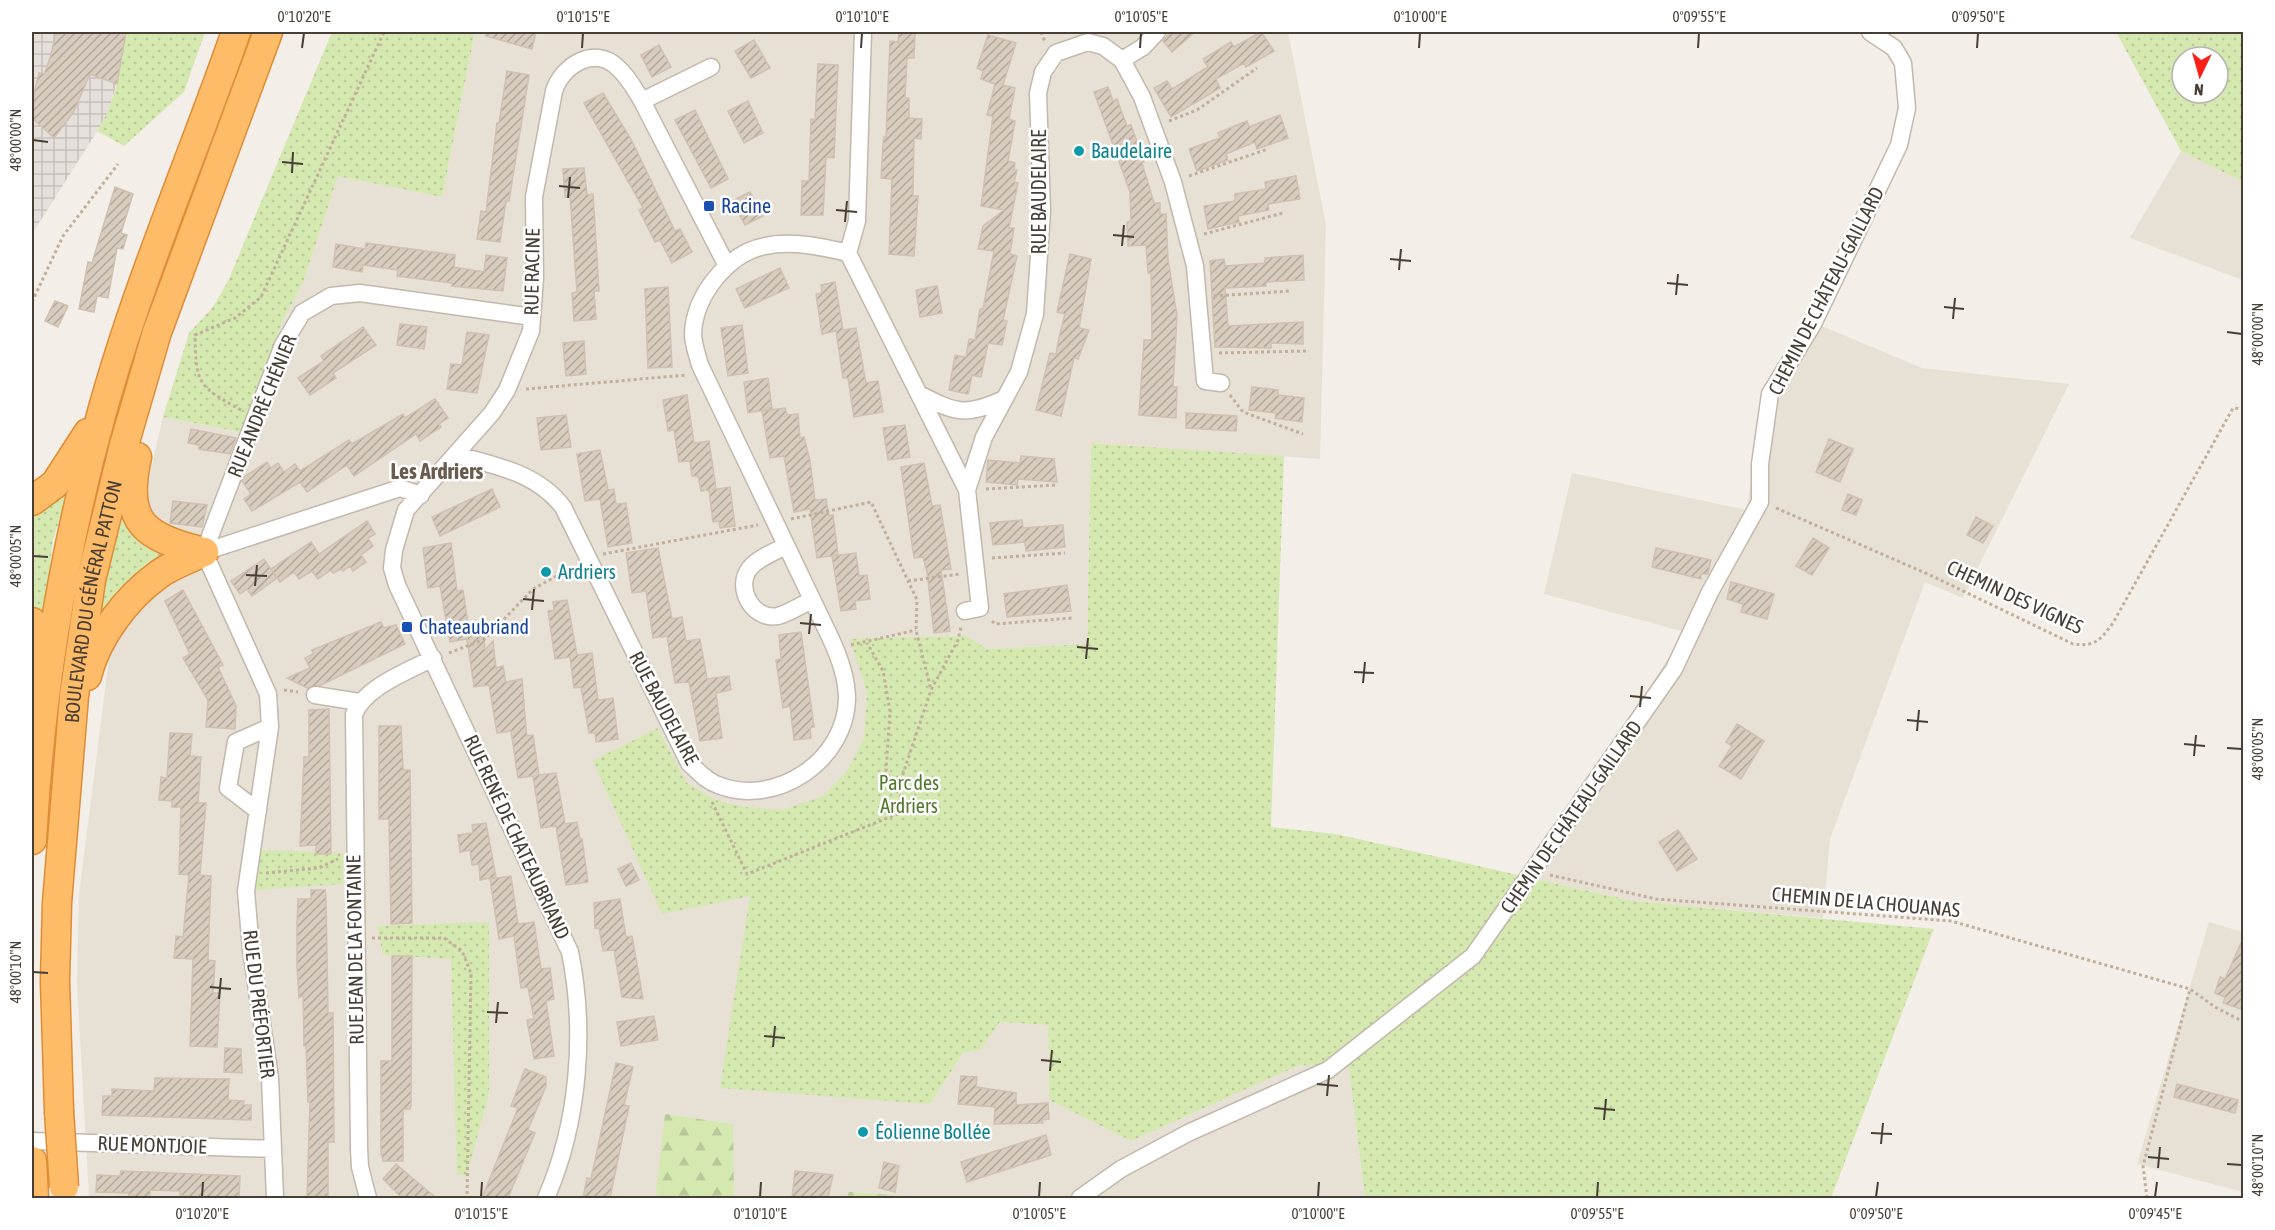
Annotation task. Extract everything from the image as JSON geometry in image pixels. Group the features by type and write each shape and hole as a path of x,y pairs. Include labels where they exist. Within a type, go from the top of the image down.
{"highway":[{"name":"BOULEVARD DU GÉNÉRAL PATTON","path":"32,840 37,756 68,546 102,411 154,251 237,32"},
{"name":"BOULEVARD DU GÉNÉRAL PATTON","path":"64,1193 55,981 57,903 74,696 91,580 124,445 157,332 268,32"},
{"path":"157,332 162,369 136,460 131,483 132,500 146,529 162,540 204,552"},
{"path":"32,501 55,484 102,411"},
{"path":"69,760 91,659 107,632 126,605 159,574 204,552"},
{"path":"32,622 35,634 33,657 37,756"}],"street":[{"path":"848,253 857,221 863,32"},
{"path":"1122,60 1143,47 1157,32"},
{"name":"CHEMIN DE CHÂTEAU-GAILLARD","path":"1080,1198 1121,1168 1188,1132 1328,1070 1473,956 1674,669 1710,592 1760,502 1760,464 1770,394 1813,324 1899,145 1907,108 1903,63 1894,48 1870,32"},
{"name":"RUE BAUDELAIRE","path":"967,490 984,437 1019,372 1035,314 1042,211 1038,93 1043,72 1056,53 1088,42 1103,46 1122,60 1142,97 1173,182 1195,266 1205,381 1221,383"},
{"name":"RUE RACINE","path":"421,495 457,455 507,390 524,349 532,316 535,278 534,197 558,78 566,68 578,62 603,58 616,65 642,101 728,266"},
{"path":"642,101 711,67"},
{"name":"RUE BAUDELAIRE","path":"457,455 533,479 552,492 574,526 668,723 689,763 697,770 716,784 738,790 778,785 815,768 833,746 845,716 845,679 834,646 700,365 695,347 694,324 702,298 728,266 742,254 765,246 790,244 848,253 967,490 976,566 972,609"},
{"name":"RUE ANDRÉ CHÉNIER","path":"204,552 283,345 302,314 331,296 360,293 532,316"},
{"path":"919,394 951,411 981,410 1002,400"},
{"path":"204,552 400,488 421,495"},
{"name":"RUE RENÉ DE CHATEAUBRIAND","path":"421,495 406,510 399,528 392,568 397,585 570,952 578,1004 575,1084 560,1163 546,1198"},
{"path":"786,546 756,562 748,570 745,579 748,602 764,616 778,616 812,600"},
{"name":"RUE DU PRÉFORTIER","path":"204,552 268,694 270,727 247,875 251,950 270,1078 275,1198"},
{"path":"315,695 359,702 433,658"},
{"name":"RUE JEAN DE LA FONTAINE","path":"359,702 354,714 355,938 360,1167 368,1198"},
{"path":"258,811 228,788 236,742 270,727"},
{"name":"RUE MONTJOIE","path":"32,1141 273,1149"}],"path":[{"path":"256,418 208,391 199,379 195,335 235,318 261,297 384,32"},
{"path":"1153,127 1197,110 1257,68"},
{"path":"1173,182 1268,150"},
{"path":"32,302 63,236 118,165"},
{"path":"1188,239 1283,213"},
{"path":"1197,297 1290,291"},
{"path":"1202,353 1307,351"},
{"path":"507,390 686,376 700,365"},
{"path":"1221,383 1243,412 1303,434"},
{"name":"CHEMIN DES VIGNES","path":"1760,502 1930,575 2073,644 2089,646 2101,639 2113,623 2233,408 2244,408"},
{"path":"967,490 1056,485"},
{"path":"433,658 485,639 533,589 589,558 616,549 774,523 871,502 917,600 916,630 931,690"},
{"path":"908,581 976,566 1065,553"},
{"path":"897,792 931,690 972,609 995,624 1072,618"},
{"path":"834,646 867,643 916,630"},
{"path":"697,770 747,874 910,808 897,792 886,771 890,711 883,671 867,643"},
{"path":"268,694 280,689 315,695"},
{"path":"247,875 318,868 354,851"},
{"name":"CHEMIN DE LA CHOUANAS","path":"1534,872 1656,899 1951,921 2190,989 2215,1007 2244,1022"},
{"path":"355,938 444,938 462,951 471,973 467,1198"},
{"path":"2146,1198 2143,1166 2190,989"}],"shaded area":[{"path":"32,32 126,32 121,68 108,114 32,234"},
{"name":"Les Ardriers","path":"475,32 1288,32 1326,225 1320,459 1091,443 1087,644 987,649 930,1104 963,1053 981,1048 1000,1022 1048,1025 1049,1100 1131,1141 1300,1065 1349,1068 1365,1198 89,1198 77,983 79,894 111,643 155,530 143,503 163,417 241,432 284,318 303,283 338,176 442,197"},
{"path":"2181,151 2243,182 2243,280 2130,238"},
{"path":"1810,321 1922,368 2069,384 1963,598 1925,582 1830,839 1823,918 1633,901 1527,877 1685,632 1544,594 1572,473 1747,510 1756,441"},
{"path":"2209,922 2243,932 2243,1192 2137,1164"}],"green space":[{"path":"126,32 205,32 184,92 124,146 97,131 113,96 120,71"},
{"path":"332,32 475,32 442,197 338,176 303,283 284,318 241,432 163,417 189,333 213,307 228,281"},
{"path":"2116,32 2243,32 2243,182 2181,151"},
{"name":"Parc des Ardriers","path":"1091,443 1284,456 1271,827 1336,834 1633,901 1934,929 1831,1198 1365,1198 1349,1068 1300,1065 1131,1141 1049,1100 1048,1025 1000,1022 981,1049 963,1053 930,1104 720,1088 750,896 662,914 593,761 657,728 687,783 716,800 743,807 782,810 823,796 847,771 864,738 867,693 850,639 966,636 987,649 1087,644"},
{"path":"76,468 53,540 44,617 32,604 32,511"},
{"path":"121,494 177,554 95,631"},
{"path":"262,850 343,853 343,884 255,890"},
{"path":"489,922 489,1093 467,1175 457,1175 451,959 383,955 377,926"},
{"path":"665,1114 733,1124 734,1198 658,1198 656,1191"},
{"path":"849,1192 920,1197 920,1198 847,1198"}],"building":[{"path":"56,32 126,32 117,84 90,74 73,113 54,138 32,118 32,102 39,73 44,74"},
{"path":"486,32 536,32 532,49 486,36"},
{"path":"899,32 915,32 914,58 907,58 905,98 909,98 909,118 922,119 921,139 914,138 913,196 918,196 914,256 889,254 892,179 881,178 883,145 884,137 886,137 890,41 898,42"},
{"path":"1171,32 1195,32 1172,52 1163,41"},
{"path":"1261,32 1274,51 1246,67 1244,63 1216,79 1220,88 1171,117 1154,88 1167,81 1172,89 1208,67 1203,59 1231,42 1234,47"},
{"path":"988,35 1016,43 1003,85 1015,88 1009,119 1015,121 1008,161 1015,163 1014,170 1017,170 1014,182 1018,183 1009,228 1014,228 1010,254 1017,256 1003,320 1007,321 1002,345 988,343 981,377 972,375 968,394 949,390 955,355 966,357 969,339 975,340 980,309 983,309 994,251 978,249 983,226 1004,210 981,206 993,116 987,115 995,84 981,79 983,71 977,68"},
{"path":"754,40 770,68 751,78 735,51"},
{"path":"659,45 671,67 652,77 641,55"},
{"path":"818,64 838,65 834,158 826,157 823,215 801,215 802,181 809,181 811,119 815,120"},
{"path":"507,71 529,75 509,201 506,201 500,242 477,239 481,211 486,212 497,123 499,123"},
{"path":"1108,87 1113,101 1117,99 1127,126 1131,125 1144,162 1142,163 1154,203 1160,203 1160,214 1166,214 1168,259 1177,315 1173,387 1177,387 1176,418 1139,415 1144,340 1152,340 1151,273 1148,273 1146,245 1128,246 1127,222 1131,221 1130,192 1094,92"},
{"path":"603,93 632,141 675,231 680,229 692,252 672,263 660,240 655,242 639,210 643,208 584,103"},
{"path":"748,101 763,133 744,143 728,111"},
{"path":"695,110 728,179 711,188 675,120"},
{"path":"1280,115 1288,138 1257,149 1255,142 1226,154 1228,160 1197,171 1189,149 1220,138 1218,133 1247,121 1249,127"},
{"path":"584,168 587,195 593,194 599,291 594,291 596,319 574,321 572,293 577,292 570,197 565,197 563,169"},
{"path":"1296,176 1300,199 1268,204 1269,210 1238,216 1239,222 1208,229 1204,206 1235,201 1235,194 1266,189 1265,182"},
{"path":"115,187 133,194 121,233 127,235 123,249 117,248 108,298 97,296 94,312 79,309 88,262 92,263"},
{"path":"750,192 763,216 745,225 732,201"},
{"path":"366,243 455,255 454,267 484,272 486,255 507,258 503,291 452,286 452,283 397,276 398,270 363,265 362,272 333,267 336,244 365,249"},
{"path":"1070,254 1091,259 1079,328 1089,330 1078,359 1074,358 1061,416 1036,410 1050,353 1056,354 1065,314 1057,312"},
{"path":"1303,255 1304,280 1266,282 1266,286 1225,288 1228,326 1303,322 1303,344 1271,343 1271,348 1215,347 1210,261 1224,259 1225,266 1265,263 1265,258"},
{"path":"780,268 789,288 745,308 736,289"},
{"path":"835,282 843,330 856,328 866,383 878,381 883,412 854,417 848,378 843,378 836,331 822,334 816,294 822,293 821,285"},
{"path":"937,286 942,313 920,317 916,290"},
{"path":"668,287 672,367 648,368 645,289"},
{"path":"55,301 68,306 58,327 45,321"},
{"path":"400,324 427,327 424,349 397,345"},
{"path":"742,325 748,373 728,376 721,328"},
{"path":"363,327 376,345 333,373 336,378 310,395 298,378 324,361 321,356"},
{"path":"467,332 489,335 477,393 447,389 451,364 462,365"},
{"path":"584,341 586,374 566,376 563,343"},
{"path":"768,378 772,409 748,413 744,382"},
{"path":"1252,387 1278,390 1278,395 1304,398 1302,422 1275,418 1276,413 1249,410"},
{"path":"687,395 694,443 709,441 716,489 712,490 730,487 735,526 720,528 719,521 713,522 709,490 701,491 698,476 692,476 690,461 679,462 674,430 668,431 663,400"},
{"path":"435,399 448,418 439,424 441,427 420,441 416,434 354,476 347,465 307,492 300,482 252,511 244,499 251,494 242,481 244,477 267,462 271,468 278,463 284,472 295,464 300,471 349,440 352,444 403,414 405,418"},
{"path":"785,408 787,415 798,414 800,438 804,437 810,461 815,500 826,499 829,516 833,515 838,555 817,558 810,509 794,512 784,456 770,458 762,411"},
{"path":"1186,413 1237,416 1236,431 1186,428"},
{"path":"566,415 571,447 541,450 537,418"},
{"path":"905,425 910,457 888,460 883,428"},
{"path":"191,429 236,438 230,454 199,449 199,445 188,443"},
{"path":"1829,439 1853,449 1840,482 1816,472"},
{"path":"600,450 608,490 614,489 616,504 626,503 632,543 608,547 600,499 585,501 577,454"},
{"path":"1021,456 1054,459 1057,482 1018,479 1017,485 986,482 988,460 1020,463"},
{"path":"924,463 932,506 940,505 951,569 941,570 950,631 934,633 927,572 923,557 914,558 901,467"},
{"path":"492,489 500,507 440,536 432,517"},
{"path":"1848,494 1862,500 1856,515 1842,510"},
{"path":"173,501 207,505 202,527 170,523"},
{"path":"1976,517 1993,526 1983,543 1967,535"},
{"path":"1022,520 1023,528 1063,525 1065,547 1026,551 1025,542 993,545 990,523"},
{"path":"367,521 375,534 368,538 373,546 361,555 366,562 353,571 350,566 343,571 341,569 333,573 331,570 318,579 312,571 299,579 294,572 280,582 271,569 311,542 319,554"},
{"path":"1813,538 1829,548 1812,575 1796,566"},
{"path":"451,543 457,591 463,590 469,630 483,628 485,650 493,641 496,668 503,666 506,682 522,679 527,736 533,735 539,775 556,773 565,824 577,822 580,839 582,839 588,882 566,885 556,826 541,828 533,776 518,778 511,731 497,733 489,685 474,687 467,639 450,642 440,586 428,588 423,548"},
{"path":"658,548 672,619 682,617 686,641 700,639 707,679 729,676 731,690 716,693 722,738 700,741 689,682 675,683 667,636 653,638 646,591 632,593 626,553"},
{"path":"1656,548 1711,560 1708,574 1701,574 1701,579 1652,567"},
{"path":"856,553 859,576 867,575 870,599 855,601 856,609 841,611 832,556"},
{"path":"264,559 277,578 252,596 247,589 240,594 231,581"},
{"path":"1731,582 1774,594 1767,619 1741,612 1743,604 1727,599"},
{"path":"1067,585 1071,611 1007,617 1004,594"},
{"path":"183,590 223,665 218,667 236,706 235,729 206,727 208,700 183,658 190,654 165,601"},
{"path":"567,600 577,655 592,653 598,700 613,698 618,739 596,742 595,733 589,733 581,687 574,688 570,657 555,659 548,611 554,610 553,602"},
{"path":"381,622 384,628 396,625 405,644 321,685 307,688 287,678 310,668 305,658 313,654 312,650"},
{"path":"801,632 814,727 810,728 811,738 794,740 790,706 783,708 776,660 781,659 779,635"},
{"path":"329,709 331,854 316,854 316,845 300,846 304,757 309,757 309,710"},
{"path":"1737,724 1764,741 1741,779 1719,766 1732,746 1726,742"},
{"path":"379,726 401,726 403,770 410,770 412,923 391,924 389,819 379,819"},
{"path":"170,733 192,734 190,756 201,757 198,803 206,803 200,875 211,876 208,960 215,961 213,993 220,993 217,1047 190,1046 193,959 174,958 176,936 183,937 189,875 179,874 181,807 172,807 172,801 159,800 161,777 167,778"},
{"path":"486,823 496,877 480,880 479,864 472,865 470,850 460,852 458,835 473,833 472,825"},
{"path":"1678,830 1697,859 1677,871 1659,842"},
{"path":"631,863 639,880 626,886 618,869"},
{"path":"511,876 518,924 534,922 541,969 550,968 554,999 546,1001 554,1056 534,1059 527,1020 534,1019 528,987 521,988 514,936 499,939 490,879"},
{"path":"311,890 325,890 328,1013 333,1013 334,1142 328,1142 328,1198 307,1198 310,1102 308,1102 306,1046 304,1046 303,995 299,998 297,924 298,899 311,899"},
{"path":"620,899 626,937 632,936 643,999 622,997 614,950 603,951 599,928 595,928 594,903"},
{"path":"2244,936 2244,1010 2223,1003 2225,997 2215,993 2220,977 2225,979"},
{"path":"392,956 412,956 411,1105 410,1109 403,1109 403,1161 383,1161 381,1152 381,1061 392,1061"},
{"path":"654,1016 658,1040 621,1046 617,1022"},
{"path":"225,1048 241,1049 242,1073 224,1072"},
{"path":"616,1063 633,1067 624,1105 629,1106 610,1198 583,1198 587,1178 591,1179"},
{"path":"525,1069 546,1077 546,1086 528,1130 535,1133 508,1198 482,1198 518,1108 511,1106"},
{"path":"961,1076 977,1077 976,1087 1016,1093 1016,1105 1048,1103 1049,1119 1042,1120 1043,1123 994,1124 995,1107 958,1104"},
{"path":"155,1078 229,1079 228,1100 244,1101 243,1105 251,1105 251,1120 102,1115 103,1096 112,1096 112,1089 154,1091"},
{"path":"2177,1084 2238,1100 2235,1113 2174,1097"},
{"path":"1046,1135 1051,1155 967,1182 961,1162"},
{"path":"884,1162 899,1166 895,1192 879,1188"},
{"path":"396,1164 436,1198 403,1198 400,1196 383,1179"},
{"path":"121,1171 240,1176 239,1198 197,1198 180,1195 180,1191 150,1190 150,1198 129,1198 129,1193 96,1192 97,1175 120,1176"},
{"path":"795,1171 833,1175 828,1198 792,1198"}],"place":[{"name":"Baudelaire","path":"1079,151"},
{"name":"Racine","path":"709,206"},
{"name":"Ardriers","path":"546,572"},
{"name":"Chateaubriand","path":"407,627"},
{"name":"Éolienne Bollée","path":"863,1132"}],"district":[{"name":"Les Ardriers","path":"437,471"}]}
